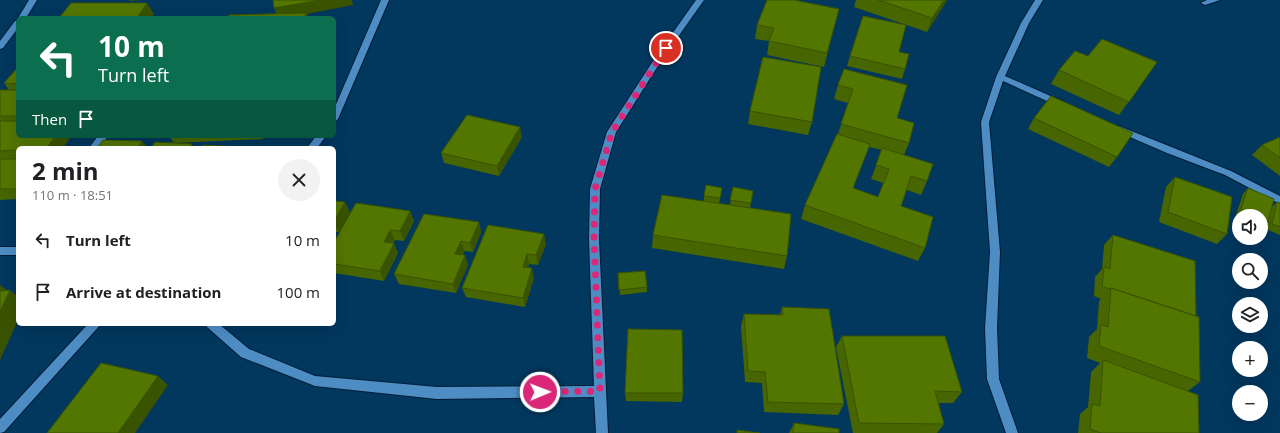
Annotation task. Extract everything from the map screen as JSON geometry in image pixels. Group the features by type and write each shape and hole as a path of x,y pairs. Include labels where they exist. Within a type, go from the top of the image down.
{"street":[{"path":"23,16 33,0"},
{"path":"336,114 361,59 385,0"},
{"path":"602,433 594,239 595,189 612,132 658,60 700,0"},
{"path":"1012,433 993,379 991,328 995,252 985,122 1000,77 1025,23 1039,0"},
{"path":"1205,2 1216,0"},
{"path":"0,46 16,26"},
{"path":"1000,77 1071,108"},
{"path":"1113,126 1170,151 1228,173 1280,200"},
{"path":"0,252 16,251"},
{"path":"0,428 93,326"},
{"path":"213,326 245,353 315,381 437,393 600,391"}],"building":[{"path":"273,0 321,0 274,8"},
{"path":"767,0 794,0 839,9 827,53 769,41 774,28 757,25"},
{"path":"878,0 944,0 932,18"},
{"path":"71,3 147,3 138,16 61,16"},
{"path":"306,13 305,16 228,16"},
{"path":"863,16 906,25 899,52 909,54 905,69 850,56"},
{"path":"1102,39 1157,62 1129,102 1059,70 1075,51 1088,56"},
{"path":"763,57 821,67 812,122 750,111"},
{"path":"16,69 16,84 4,83"},
{"path":"844,69 907,85 897,118 914,123 909,143 841,124 853,89 838,85"},
{"path":"0,90 16,90 16,116 0,116"},
{"path":"1051,96 1133,133 1117,157 1034,118"},
{"path":"467,115 520,127 497,166 441,153"},
{"path":"0,121 16,121 16,138 54,138 48,146 16,146 16,150 0,151"},
{"path":"837,134 870,144 853,188 878,197 889,169 876,165 882,148 933,164 927,181 911,176 901,206 933,217 925,248 805,205"},
{"path":"1280,137 1280,158 1262,145"},
{"path":"103,140 142,141 139,146 98,146"},
{"path":"155,142 192,144 190,146 152,146"},
{"path":"0,159 16,159 16,189 0,189"},
{"path":"1175,177 1232,197 1227,234 1168,212"},
{"path":"706,185 722,188 720,198 704,196"},
{"path":"733,187 753,191 751,203 730,200"},
{"path":"1248,188 1274,199 1268,221 1268,209 1241,209"},
{"path":"662,195 791,214 787,256 653,235"},
{"path":"336,201 345,202 336,218"},
{"path":"1277,202 1280,203 1280,227 1272,224"},
{"path":"356,203 410,211 400,231 390,230 384,242 394,243 380,271 336,264 336,238"},
{"path":"424,214 479,222 470,243 461,241 455,254 465,255 453,284 394,274"},
{"path":"488,225 544,234 536,255 527,254 523,267 532,268 523,298 462,288"},
{"path":"1113,235 1195,261 1196,316 1102,286 1104,267 1110,269"},
{"path":"645,271 647,287 619,290 618,273"},
{"path":"1111,288 1199,317 1200,382 1099,346 1101,325 1108,327"},
{"path":"10,290 0,312 0,291"},
{"path":"782,307 829,309 844,404 768,402 765,372 748,371 744,314 783,315"},
{"path":"628,329 682,330 683,393 625,393"},
{"path":"842,336 945,336 962,392 935,391 944,424 859,423"},
{"path":"1103,360 1198,395 1199,433 1101,433 1090,429 1092,404 1100,406"},
{"path":"101,363 158,376 118,433 47,433"},
{"path":"794,423 839,429 839,433 793,433"},
{"path":"737,430 760,433 737,433"}],"route":[{"path":"540,392 600,391 594,239 595,189 612,132 666,48"}]}
